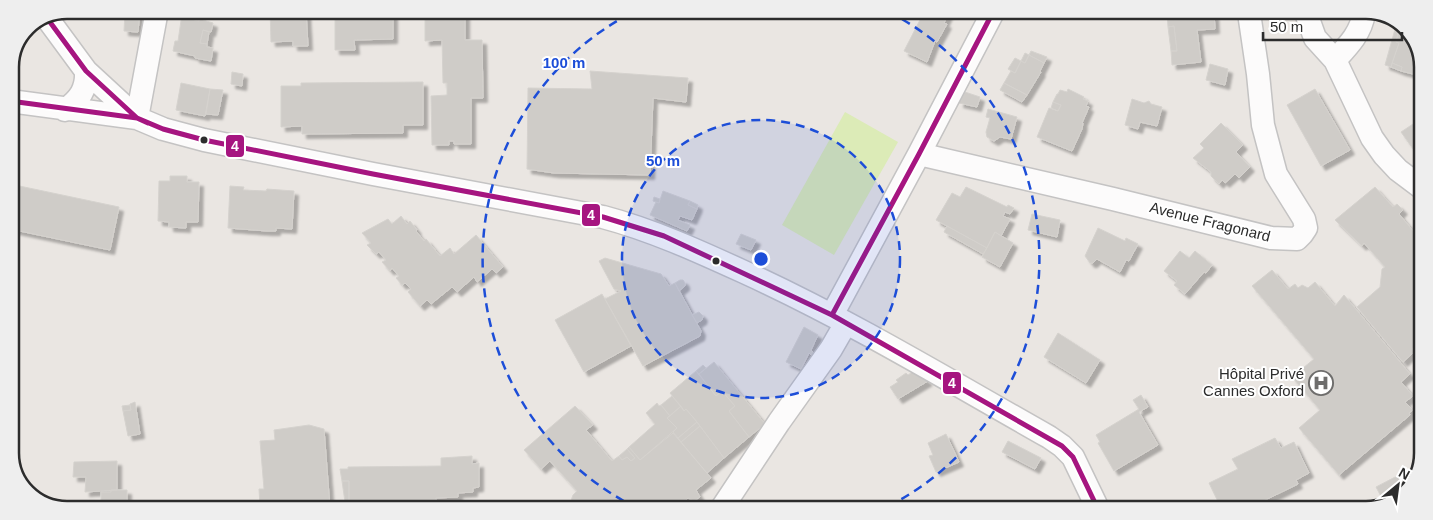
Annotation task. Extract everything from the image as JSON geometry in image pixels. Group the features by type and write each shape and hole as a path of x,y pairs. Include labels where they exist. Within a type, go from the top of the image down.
{"street":[{"path":"137,118 156,19"},
{"path":"727,501 827,355 839,319 919,154 989,19"},
{"name":"Avenue Fragonard","path":"919,154 1271,238 1297,239 1306,228 1304,219 1276,174 1263,125 1250,19"},
{"path":"1308,19 1315,38 1335,60 1372,138 1398,170 1414,182"},
{"path":"1335,60 1352,42 1360,28 1362,19"},
{"path":"50,22 86,71 137,118"},
{"path":"65,110 76,102 82,92 86,82 86,71"},
{"path":"19,102 137,118 163,129 204,140 603,217 664,236 717,259 839,319 1062,446 1073,458 1094,501"}],"green space":[{"path":"845,112 898,142 834,255 782,225"}],"building":[{"path":"125,19 139,19 138,32 124,31"},
{"path":"181,19 199,21 200,19 213,23 211,32 203,30 200,43 207,44 207,47 213,48 211,61 173,51 175,41 178,41"},
{"path":"270,19 306,19 308,46 293,46 293,41 271,42"},
{"path":"335,19 393,19 393,39 354,40 355,50 335,50"},
{"path":"425,19 465,19 465,40 482,40 483,98 471,98 471,144 454,144 454,141 449,141 449,145 432,145 431,96 447,95 447,83 443,83 442,40 425,41"},
{"path":"920,19 946,19 944,23 947,24 937,42 935,41 927,62 904,51"},
{"path":"1167,19 1214,19 1215,29 1197,30 1201,62 1172,65 1171,51 1177,51 1174,26 1168,27"},
{"path":"1174,26 1177,51 1171,51 1168,27"},
{"path":"1395,29 1398,31 1396,42 1399,43 1391,67 1385,65"},
{"path":"203,30 209,32 207,44 200,43"},
{"path":"1398,31 1412,51 1413,74 1401,71 1402,67 1392,63 1399,43 1396,42"},
{"path":"1031,51 1047,57 1044,63 1029,55"},
{"path":"1025,53 1029,55 1025,63 1021,61"},
{"path":"1029,55 1044,63 1041,72 1027,95 1004,83 1011,71 1015,73 1021,61 1025,63"},
{"path":"1015,58 1021,61 1015,73 1008,69"},
{"path":"1392,63 1402,67 1401,71 1391,67"},
{"path":"1210,64 1228,69 1225,85 1206,80"},
{"path":"590,71 688,78 686,102 653,98 650,175 554,173 527,169 528,88 592,89"},
{"path":"232,72 243,74 242,86 231,84"},
{"path":"423,82 423,125 403,125 403,133 302,134 302,126 281,127 281,86 301,86 301,83"},
{"path":"181,83 210,89 205,116 176,110"},
{"path":"1004,83 1027,95 1022,102 1000,90"},
{"path":"210,89 223,90 218,115 206,114"},
{"path":"1068,89 1084,97 1083,99 1088,101 1086,106 1089,107 1072,151 1037,137 1049,108 1058,111 1061,105 1053,102 1057,94 1060,90 1067,92"},
{"path":"1315,89 1350,150 1321,166 1287,105"},
{"path":"962,91 980,97 977,107 959,103"},
{"path":"1132,99 1144,103 1149,101 1151,104 1162,107 1157,126 1140,122 1138,129 1125,125"},
{"path":"1053,102 1061,105 1058,111 1051,108"},
{"path":"988,109 1017,117 1011,139 1000,137 994,141 987,137 986,132 990,118 986,117"},
{"path":"1221,123 1243,145 1236,152 1250,167 1239,178 1235,174 1225,183 1222,180 1219,184 1211,176 1211,172 1193,158 1204,148 1200,144"},
{"path":"1414,123 1414,150 1401,132"},
{"path":"170,176 187,176 187,182 199,182 198,222 186,222 186,228 169,227 169,222 158,221 159,181 170,181"},
{"path":"19,186 119,207 110,250 19,231"},
{"path":"230,186 244,187 243,190 294,191 292,229 276,228 276,231 267,231 228,228"},
{"path":"966,187 1007,207 1008,205 1014,208 1010,214 1005,212 1003,216 1010,219 1001,236 995,232 987,248 936,220 952,193 960,197"},
{"path":"1375,187 1393,207 1397,204 1403,210 1399,214 1414,232 1414,347 1412,349 1414,352 1403,362 1357,307 1380,287 1382,269 1385,267 1364,243 1362,246 1335,220"},
{"path":"663,191 690,201 688,205 697,209 692,220 680,216 678,220 690,225 687,231 650,215 656,202 659,203"},
{"path":"654,197 660,199 659,203 653,201"},
{"path":"690,201 698,205 697,209 688,205"},
{"path":"1032,214 1060,220 1057,237 1028,230"},
{"path":"401,216 407,224 410,221 424,241 426,239 440,256 450,248 454,254 476,235 503,267 496,273 492,269 477,282 474,277 457,292 452,287 431,304 427,300 420,306 408,292 411,289 405,283 402,285 396,278 399,276 392,268 390,271 382,262 386,260 379,252 376,254 367,245 371,243 362,233 388,219 392,224"},
{"path":"947,226 987,248 983,254 944,232"},
{"path":"1098,228 1125,241 1126,238 1138,244 1129,261 1126,260 1120,272 1097,259 1090,263 1085,256"},
{"path":"995,232 1013,243 1000,267 982,257"},
{"path":"741,234 756,240 751,250 736,244"},
{"path":"1180,251 1189,258 1195,251 1212,265 1185,294 1174,285 1177,281 1164,271"},
{"path":"605,258 661,274 669,286 675,283 701,331 700,336 643,366 605,299 621,291 614,289 599,261"},
{"path":"1272,270 1288,289 1295,284 1298,288 1302,285 1308,288 1315,282 1335,306 1344,295 1410,374 1401,382 1413,396 1405,402 1413,410 1409,413 1410,415 1339,475 1299,428 1320,410 1292,377 1314,359 1252,286"},
{"path":"683,280 685,286 679,291 675,283"},
{"path":"602,294 631,346 584,372 555,320"},
{"path":"699,312 703,316 702,320 697,323 692,315"},
{"path":"804,327 818,335 811,350 814,353 812,356 809,353 801,369 786,362"},
{"path":"1058,333 1100,360 1086,383 1044,357"},
{"path":"714,362 765,424 749,437 729,411 735,406 722,391 716,396 699,374"},
{"path":"703,365 706,368 699,374 696,371"},
{"path":"696,371 716,396 722,391 735,406 729,411 749,437 724,458 697,422 686,409 684,411 670,393"},
{"path":"914,371 928,381 898,399 890,387 898,382 896,380 906,373 908,375"},
{"path":"1141,395 1148,407 1139,412 1158,445 1114,471 1098,443 1100,442 1096,435 1139,409 1133,400"},
{"path":"672,396 681,406 670,416 661,405"},
{"path":"135,402 140,434 128,436 123,411 131,410 130,404"},
{"path":"657,403 670,416 667,418 677,428 640,460 629,447 655,424 646,413"},
{"path":"130,405 131,410 123,411 122,406"},
{"path":"575,406 593,425 586,430 612,461 619,456 622,460 627,457 631,461 635,458 627,449 629,447 640,460 673,433 711,478 696,490 700,497 694,501 688,498 687,501 571,501 577,491 550,461 541,469 524,450"},
{"path":"681,406 697,422 678,438 673,432 677,428 667,418"},
{"path":"697,422 700,426 681,442 678,438"},
{"path":"309,425 324,429 329,501 260,501 259,489 264,489 260,441 275,440 274,430"},
{"path":"700,426 724,458 707,473 681,442"},
{"path":"946,434 959,462 936,472 929,456 933,455 928,443"},
{"path":"1275,438 1281,448 1294,442 1309,473 1296,480 1298,484 1263,501 1218,501 1209,483 1238,469 1232,459"},
{"path":"1008,441 1041,458 1035,469 1002,452"},
{"path":"627,449 635,458 631,461 627,457 622,460 619,456"},
{"path":"472,456 472,464 479,463 479,487 473,488 473,492 458,493 458,497 436,498 436,501 349,501 349,481 342,481 340,469 348,469 348,467 441,466 441,458"},
{"path":"117,461 117,490 85,492 86,477 73,477 74,462"},
{"path":"1412,468 1404,482 1393,493 1382,498 1376,487"},
{"path":"342,481 349,481 349,501 345,501"},
{"path":"111,490 127,490 127,501 101,501 101,492 111,492"}],"transit line":[{"name":"4","path":"832,315 989,19"},
{"name":"4","path":"50,22 86,71 137,118 163,129 204,140 373,174 603,217 664,236 832,315 1062,446 1073,457 1094,501"},
{"name":"4","path":"19,102 137,118 148,123"}],"place":[{"name":"Hôpital Privé Cannes Oxford","path":"1321,383"}]}
